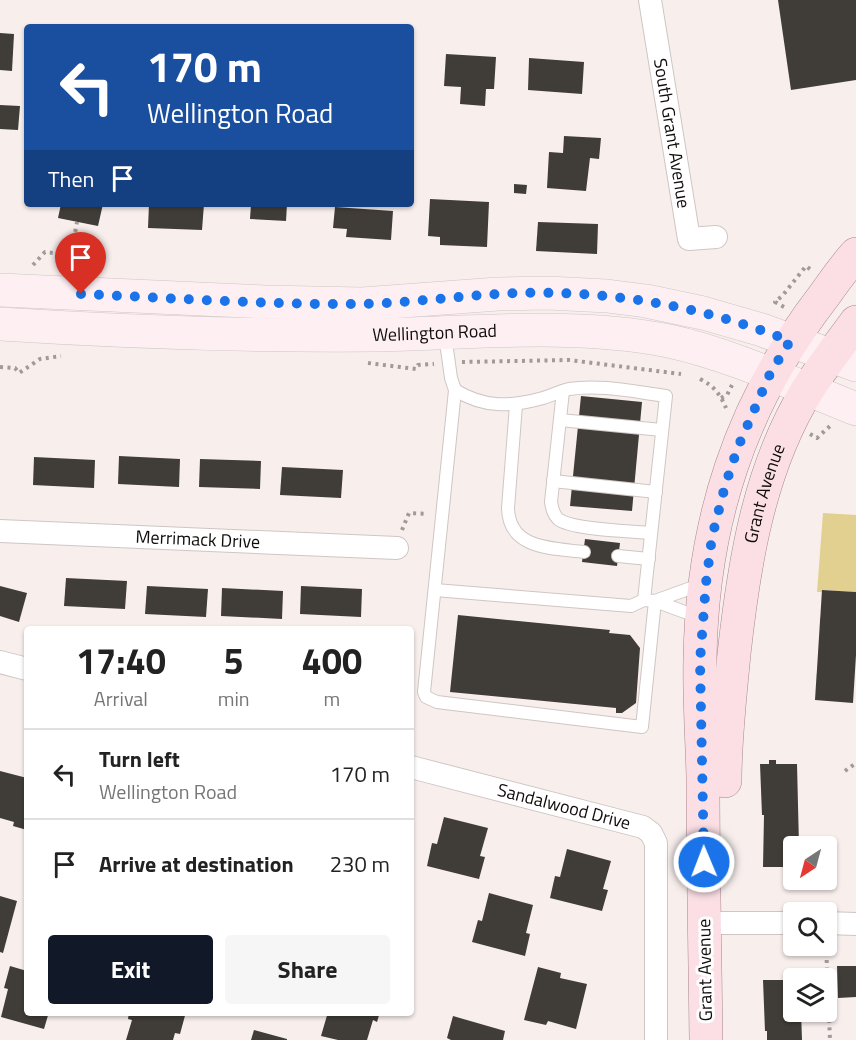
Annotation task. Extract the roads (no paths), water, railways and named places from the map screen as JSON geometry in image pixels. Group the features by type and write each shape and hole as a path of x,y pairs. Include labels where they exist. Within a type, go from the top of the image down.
{"main road":[{"name":"Grant Avenue","path":"706,1040 725,747 715,706 700,661 702,619 712,537 725,486 742,437 770,374 790,341 856,254"},
{"name":"Wellington Road","path":"0,290 363,304 498,294 548,293 607,296 646,301 704,313 762,330 843,361"},
{"name":"Grant Avenue","path":"715,706 749,543 772,466 808,390 843,361 856,322"},
{"name":"Wellington Road","path":"0,324 81,329 254,334 573,331 624,335 669,341 708,352 856,409"},
{"name":"Grant Avenue","path":"715,923 725,1040"}],"street":[{"name":"South Grant Avenue","path":"650,0 688,238 716,237"},
{"name":"Merrimack Drive","path":"0,531 397,548"},
{"path":"0,662 24,668"},
{"name":"Sandalwood Drive","path":"414,768 643,827 651,833 656,843 656,1040"},
{"path":"715,923 783,923"},
{"path":"837,923 856,924"}],"lane":[{"path":"445,334 451,378 455,390 424,692 426,697 436,702 642,727 650,601 649,559 666,396 594,388 570,389 516,405 483,402 468,398 455,390"},
{"path":"562,392 553,481 552,508 556,517 573,525 651,533"},
{"path":"516,405 508,508 510,523 518,535 538,545 584,552"},
{"path":"560,420 662,430"},
{"path":"553,481 656,492"},
{"path":"618,556 649,559"},
{"path":"435,590 631,606 706,583"},
{"path":"650,601 702,619"}]}
